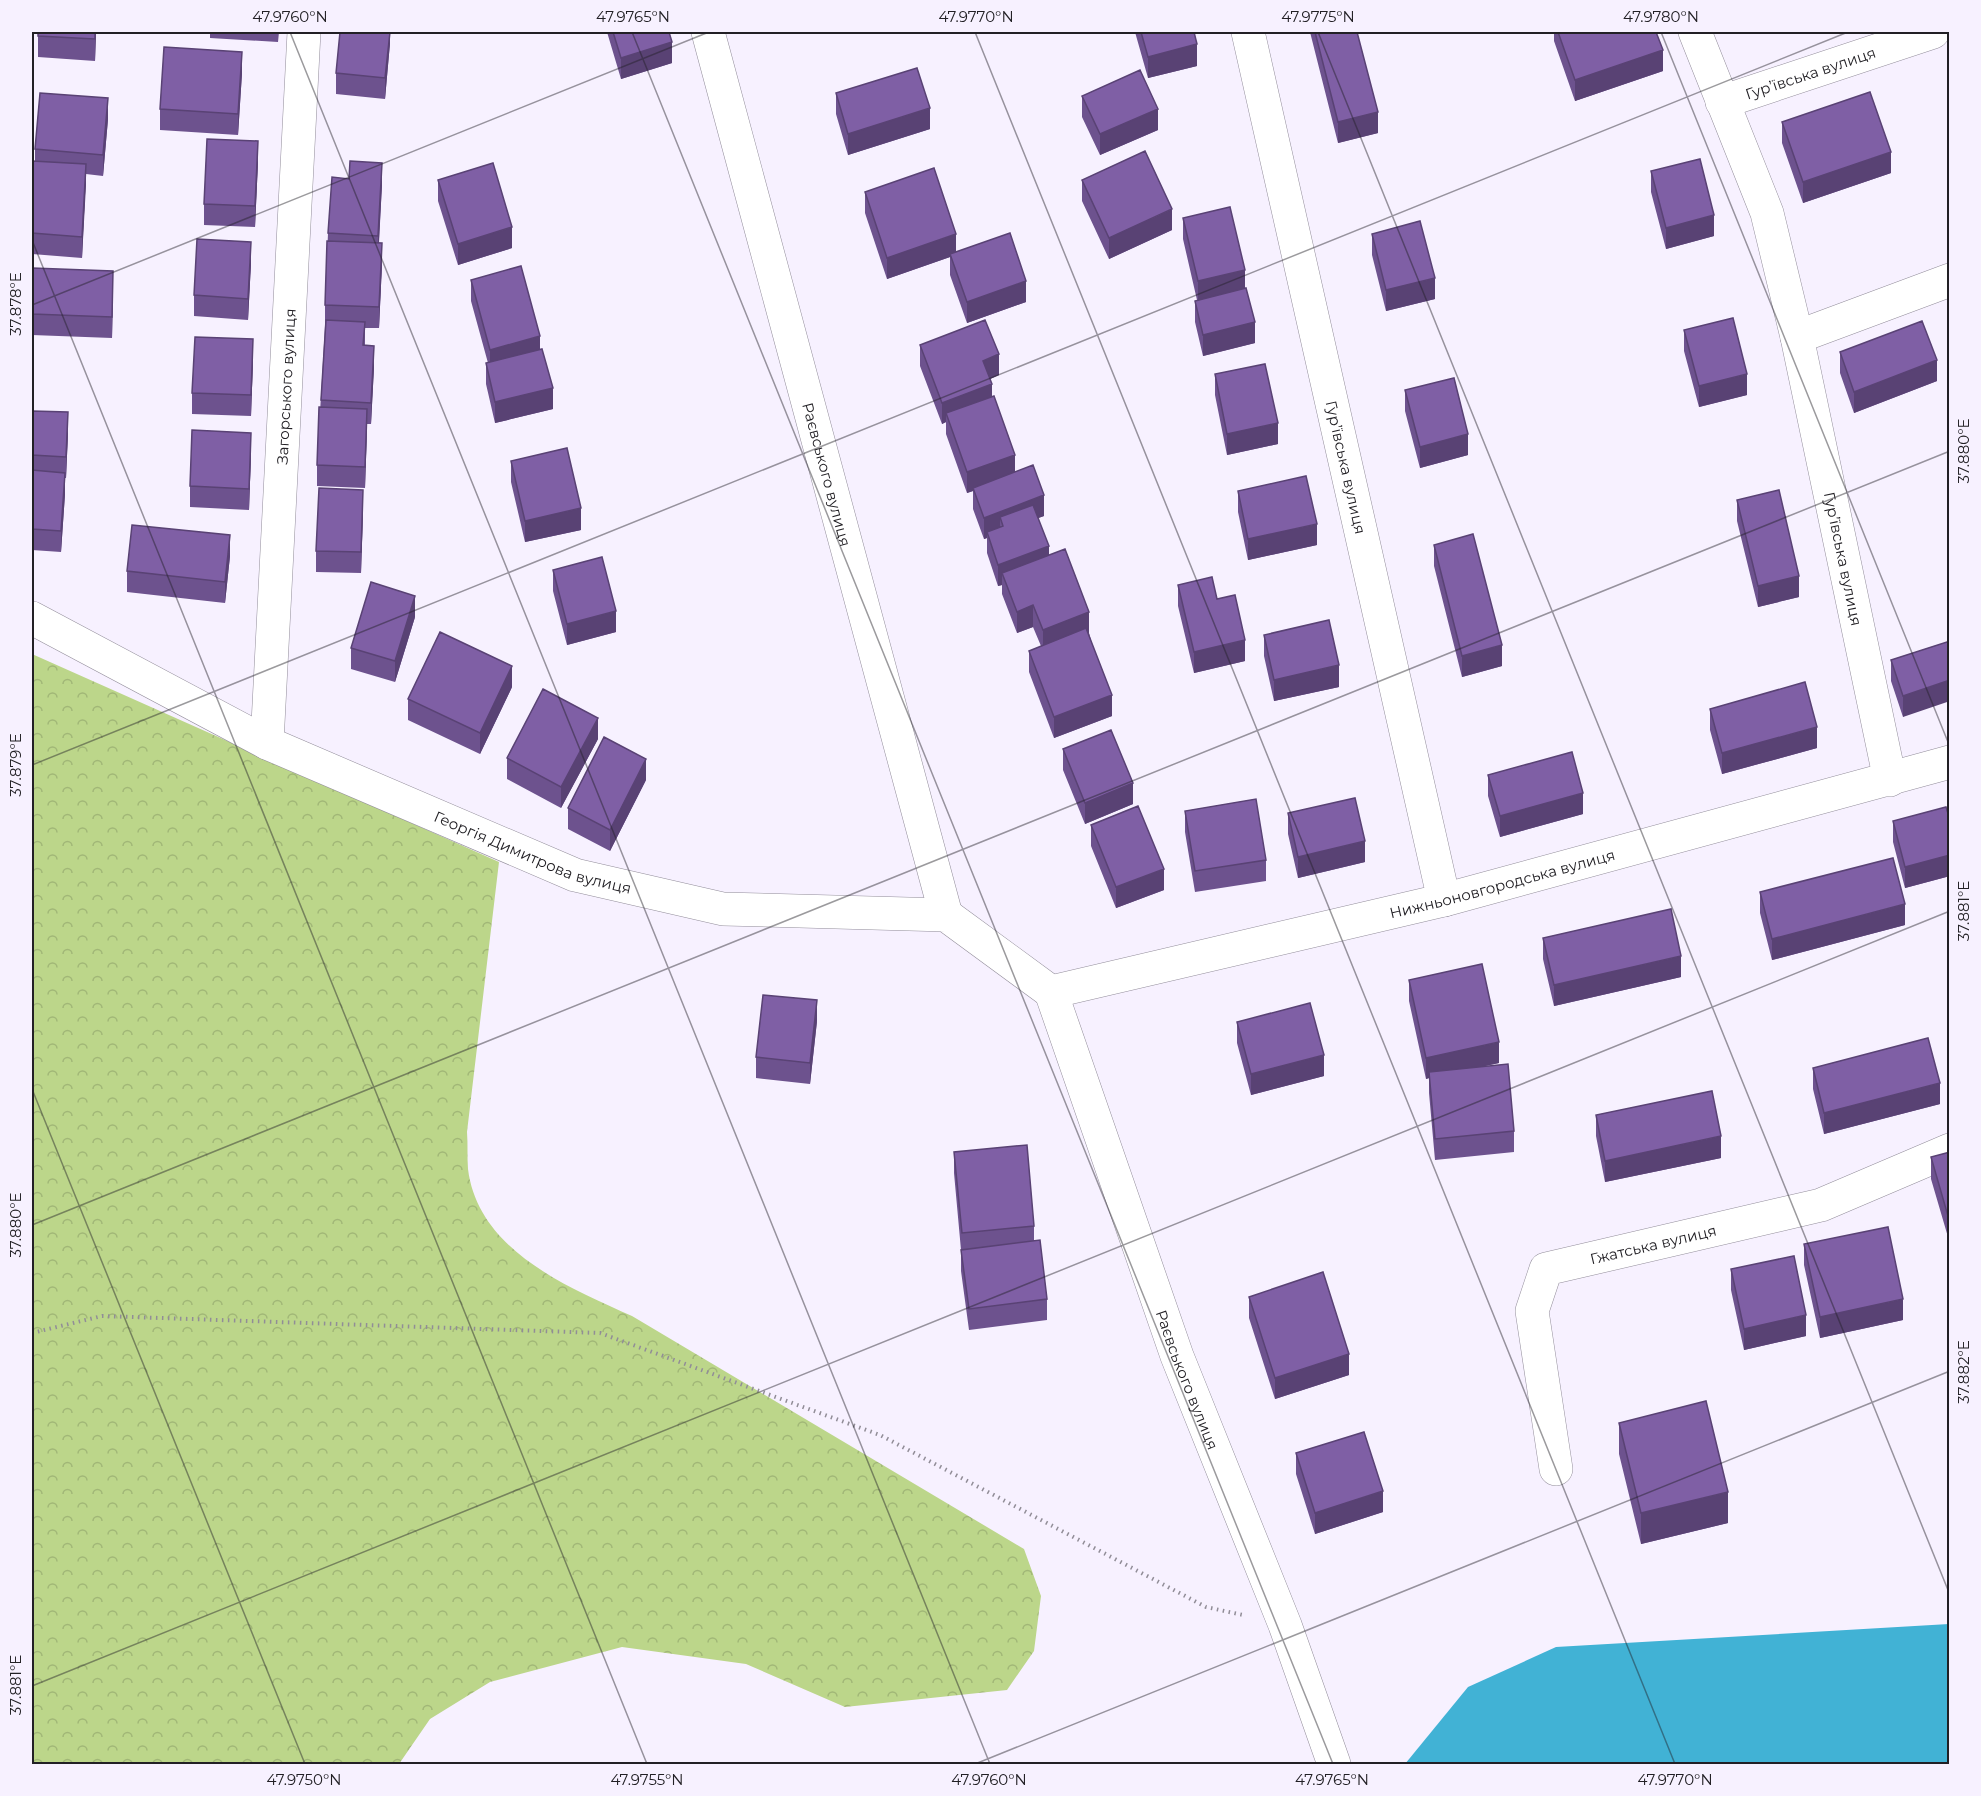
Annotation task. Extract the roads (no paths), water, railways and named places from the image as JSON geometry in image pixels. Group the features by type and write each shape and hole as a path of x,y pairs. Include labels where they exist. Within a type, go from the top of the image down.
{"street":[{"name":"Загорського вулиця","path":"267,742 304,32"},
{"name":"Раєвського вулиця","path":"708,32 946,915"},
{"name":"Гур’ївська вулиця","path":"1248,32 1444,900"},
{"name":"Гур’ївська вулиця","path":"1695,32 1767,213 1797,337 1890,780"},
{"name":"Гур’ївська вулиця","path":"1722,102 1933,32"},
{"path":"1797,337 1950,280"},
{"name":"Георгія Димитрова вулиця","path":"32,618 267,742 575,875 723,909 946,915"},
{"name":"Нижньоновгородська вулиця","path":"1051,992 1444,900 1950,762"},
{"path":"946,915 1051,992"},
{"name":"Раєвського вулиця","path":"1051,992 1177,1356 1285,1625 1334,1764"},
{"name":"Гжатська вулиця","path":"1556,1468 1532,1311 1546,1269 1821,1205 1950,1150"}],"water":[{"path":"1949,1624 1949,1764 1405,1764 1468,1687 1556,1647"}]}
